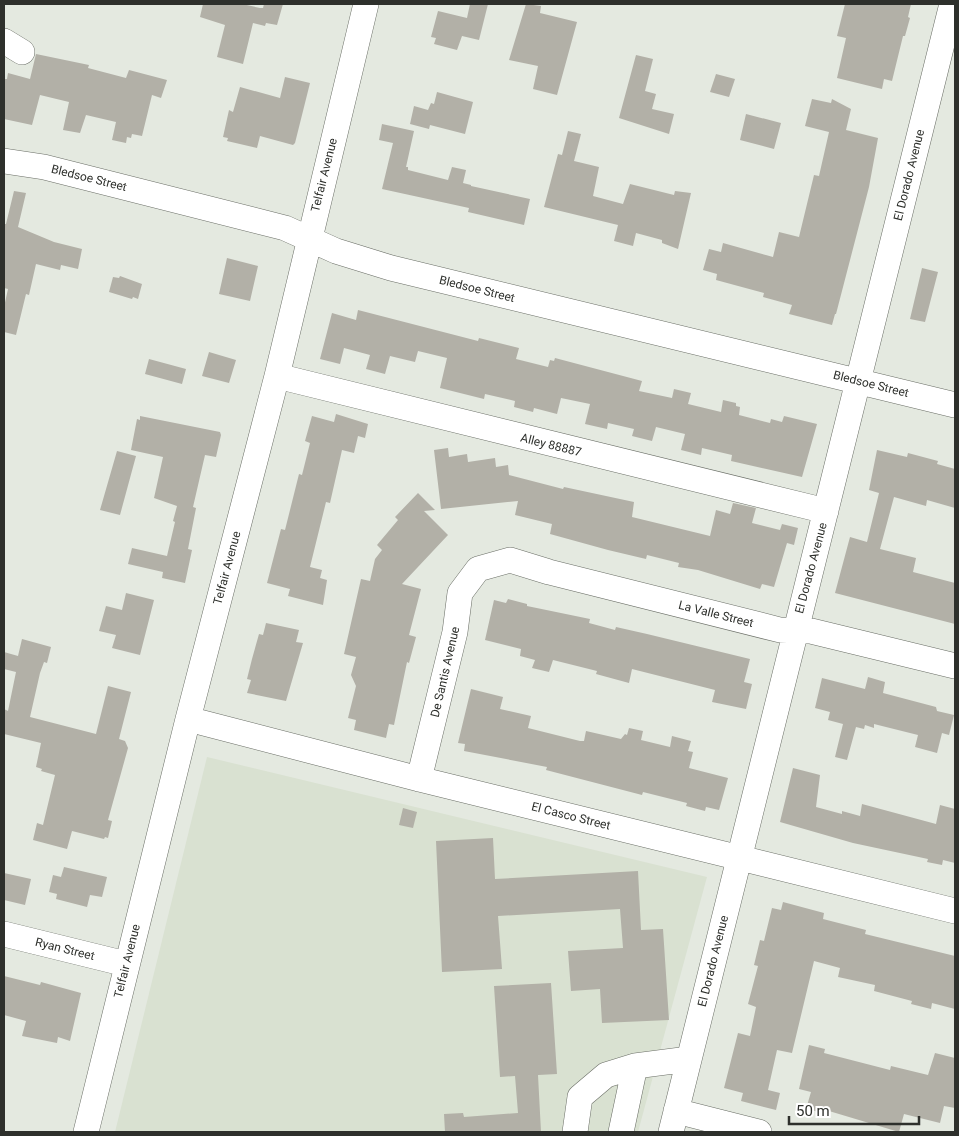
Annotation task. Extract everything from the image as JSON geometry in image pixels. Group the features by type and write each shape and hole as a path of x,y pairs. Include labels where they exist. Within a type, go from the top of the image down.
{"street":[{"name":"Telfair Avenue","path":"86,1132 126,964 277,376 366,4"},
{"name":"El Dorado Avenue","path":"673,1122 952,4"},
{"name":"Bledsoe Street","path":"4,161 44,167 266,223 293,231 348,255 391,268 955,405"},
{"name":"Alley 88887","path":"277,376 826,511"},
{"name":"La Valle Street","path":"478,569 510,560 549,572 780,630 811,631 955,666"},
{"name":"De Santis Avenue","path":"419,779 455,632 460,592 478,569"},
{"name":"El Casco Street","path":"188,719 419,779 955,911"},
{"name":"Ryan Street","path":"4,934 126,964"},
{"path":"575,1132 580,1097 606,1075 636,1066 689,1059"},
{"path":"621,1132 636,1066"},
{"path":"673,1122 759,1132"}],"shaded area":[{"path":"207,757 707,877 638,1132 115,1132"}],"building":[{"path":"203,4 242,4 263,8 264,4 283,4 277,25 266,23 265,26 253,23 243,64 217,57 225,25 200,17"},
{"path":"470,4 488,4 479,40 462,36 457,50 434,44 436,38 431,37 438,11 467,18"},
{"path":"526,4 541,6 540,13 577,22 557,95 533,89 538,66 509,60"},
{"path":"845,4 911,4 908,17 910,18 905,36 903,36 892,81 884,79 882,89 837,78 846,38 837,36"},
{"path":"36,54 89,65 88,68 126,78 129,70 167,80 161,98 152,95 142,136 132,134 131,138 127,137 126,143 112,140 116,122 86,115 80,133 63,130 69,102 40,95 32,125 4,119 4,79 7,79 8,73 30,79"},
{"path":"636,55 653,59 645,91 656,94 652,109 674,114 669,134 619,118"},
{"path":"716,74 735,79 729,97 710,92"},
{"path":"285,77 310,83 295,143 293,145 260,136 257,148 227,141 228,138 223,137 229,110 233,112 240,87 280,98"},
{"path":"437,92 473,102 465,134 430,125 429,129 410,124 414,106 428,110 431,103 434,104"},
{"path":"812,99 831,103 832,99 851,109 846,130 878,138 869,187 832,325 789,314 792,305 763,297 764,293 716,280 717,274 703,270 709,249 721,252 723,243 773,257 779,232 799,237 814,175 819,176 829,132 805,126"},
{"path":"746,114 781,123 774,149 740,140"},
{"path":"382,124 414,131 406,167 408,167 408,170 448,180 452,167 466,170 463,183 530,199 524,225 468,212 469,208 382,189 393,143 379,140"},
{"path":"568,131 581,134 574,161 599,167 593,196 623,204 630,184 674,195 675,191 691,193 678,249 662,243 662,240 636,233 633,246 614,241 618,225 544,207 558,154 562,155"},
{"path":"14,191 26,193 18,227 54,242 82,249 78,269 61,265 60,270 36,264 29,295 26,294 16,335 4,332 4,307 8,289 4,288 4,224 6,224"},
{"path":"227,258 258,266 250,301 219,294"},
{"path":"922,268 938,272 925,322 910,319"},
{"path":"120,276 142,284 138,299 109,292 113,277 119,278"},
{"path":"358,310 478,341 479,338 519,348 516,359 548,367 550,360 554,361 555,358 642,381 639,391 672,398 674,389 691,393 688,404 721,412 723,400 736,403 736,406 740,407 739,415 770,423 771,419 782,422 784,416 817,424 802,477 731,461 732,455 702,448 701,455 681,450 685,434 656,427 652,441 632,436 634,429 608,423 607,429 585,424 590,404 561,398 557,414 534,408 533,412 514,407 515,401 485,394 484,399 440,388 447,358 418,351 415,362 390,356 385,374 366,369 370,355 344,348 340,364 320,359 332,313 356,320"},
{"path":"209,352 236,360 229,383 202,376"},
{"path":"149,359 186,369 182,384 145,374"},
{"path":"336,414 368,424 365,438 358,436 354,453 342,450 330,503 326,502 310,567 322,570 320,578 327,580 323,605 288,596 290,589 267,583 281,529 285,530 299,474 302,475 310,443 305,441 312,416 334,422"},
{"path":"140,416 220,432 221,435 216,457 205,455 193,507 196,508 188,549 192,550 185,583 162,578 163,572 128,564 132,548 167,556 177,506 154,498 163,457 131,450 137,419 140,420"},
{"path":"448,448 449,457 467,454 468,462 495,458 496,467 508,465 509,475 563,489 564,487 634,502 632,517 710,536 716,510 730,514 733,503 756,508 752,523 780,530 782,524 798,528 794,545 787,543 774,587 762,584 760,589 698,570 678,567 679,563 647,555 646,559 550,534 552,524 515,515 518,501 441,509 434,450"},
{"path":"877,450 907,457 908,453 938,461 937,464 955,469 955,508 927,500 926,506 894,497 880,549 916,558 913,572 955,583 955,624 835,593 850,537 867,542 879,493 869,490"},
{"path":"117,451 136,456 120,515 100,510"},
{"path":"418,493 435,510 424,511 448,535 402,584 421,589 409,635 416,637 409,663 407,662 394,725 389,724 386,738 354,730 356,720 348,718 356,686 351,675 356,657 344,654 361,579 370,581 375,559 382,550 377,545 398,520 395,517"},
{"path":"126,593 154,600 140,655 112,648 116,635 99,631 106,606 122,610"},
{"path":"508,599 527,604 527,606 590,619 589,623 615,630 616,627 750,659 744,682 752,684 746,709 712,702 715,690 632,669 629,683 596,674 597,671 553,660 549,672 532,668 535,660 520,656 521,649 485,640 494,600 506,603"},
{"path":"266,623 299,630 296,642 303,643 286,701 247,693 251,680 247,679 252,659 259,634 263,635"},
{"path":"22,639 51,647 47,663 44,662 40,673 30,717 96,734 108,686 131,692 119,739 125,741 128,748 108,820 112,821 108,838 105,837 104,839 72,831 67,849 33,840 37,823 43,825 55,775 41,771 42,769 36,767 41,743 4,734 4,709 8,711 16,672 4,669 4,652 18,656"},
{"path":"868,677 885,682 883,693 936,707 937,711 954,715 949,735 942,733 937,753 915,747 918,735 874,724 874,728 865,725 864,729 856,727 847,760 835,757 843,724 828,720 830,712 815,708 822,678 865,689"},
{"path":"471,689 503,697 500,709 531,716 528,728 580,741 584,741 586,731 621,739 625,734 627,735 629,728 643,731 641,740 670,747 672,736 691,741 688,751 693,752 689,768 728,778 719,810 706,807 705,811 686,806 687,803 643,792 642,795 546,770 547,767 464,751 465,744 458,743"},
{"path":"793,768 820,775 816,807 842,814 842,811 860,816 862,804 936,824 940,805 955,809 955,863 943,860 942,865 927,862 928,859 853,843 780,822"},
{"path":"403,808 417,812 413,828 399,825"},
{"path":"493,838 495,879 638,871 641,930 663,929 669,1020 602,1023 600,989 571,991 568,951 623,948 620,909 498,916 502,969 442,972 436,841"},
{"path":"64,867 107,877 102,897 90,895 87,907 56,899 57,894 49,892 53,875 61,877"},
{"path":"4,873 31,879 25,905 4,900"},
{"path":"783,902 824,913 823,919 866,930 865,934 955,956 955,1009 932,1003 931,1009 911,1004 912,1001 874,991 875,985 838,977 840,968 814,961 792,1053 777,1050 768,1090 780,1093 776,1110 741,1101 743,1093 724,1088 738,1033 750,1036 756,1007 748,1004 758,966 754,965 760,940 764,941 772,908 781,910"},
{"path":"4,976 40,985 41,982 81,993 70,1041 58,1037 57,1043 22,1036 26,1021 4,1015"},
{"path":"551,983 557,1074 538,1075 541,1132 445,1132 444,1114 463,1113 464,1117 518,1113 515,1076 500,1077 494,986"},
{"path":"809,1045 825,1049 824,1053 890,1070 891,1066 928,1075 935,1053 955,1058 955,1108 944,1106 940,1123 904,1114 899,1132 829,1111 828,1114 806,1109 811,1092 799,1089"}]}
